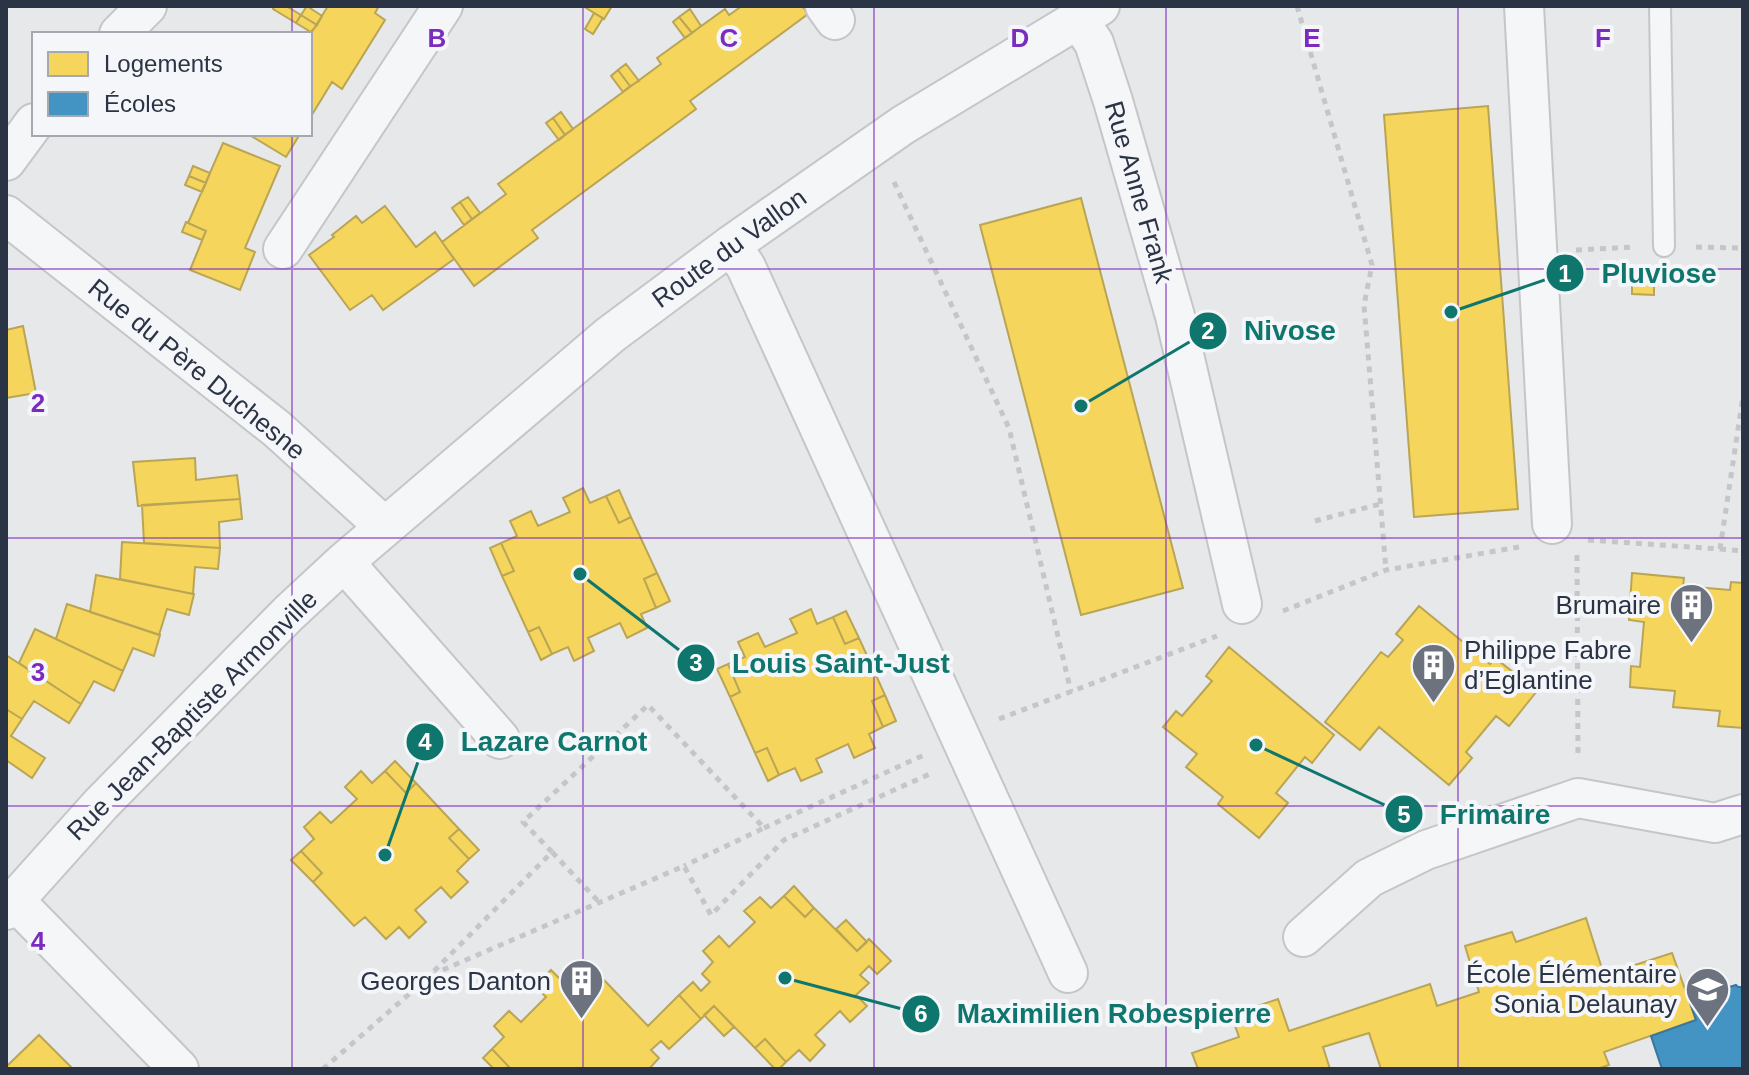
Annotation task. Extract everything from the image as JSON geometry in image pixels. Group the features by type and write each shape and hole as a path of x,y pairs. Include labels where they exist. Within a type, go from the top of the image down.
{"street":[{"path":"121,32 147,6"},
{"path":"283,249 443,6"},
{"path":"1524,6 1561,535"},
{"name":"Route du Vallon","path":"385,527 610,335 731,245 903,125 1089,12"},
{"name":"Rue Anne Frank","path":"1089,12 1094,43 1258,609"},
{"path":"6,161 32,126"},
{"name":"Rue du Père Duchesne","path":"6,215 277,429 385,527"},
{"path":"731,245 746,267 943,702 952,742 1068,973"},
{"name":"Rue Jean-Baptiste Armonville","path":"10,905 101,804 289,613 385,527"},
{"path":"344,562 500,739"},
{"path":"1303,937 1369,878 1426,850 1578,798 1715,823 1743,814"},
{"path":"10,905 179,1069"}],"lane":[{"path":"1660,6 1664,246"}],"path":[{"path":"1297,6 1372,265 1364,305 1386,570"},
{"path":"889,170 1009,428 1071,692"},
{"path":"1571,251 1664,246 1743,248"},
{"path":"1720,549 1743,396"},
{"path":"1315,521 1380,504"},
{"path":"1561,535 1578,798"},
{"path":"1258,609 1386,570 1561,535 1743,551"},
{"path":"431,975 684,866 993,722 1218,636"},
{"path":"599,902 523,822 648,705 764,828"},
{"path":"684,866 711,915 784,840 938,770 952,742"},
{"path":"323,1069 431,975 552,852"}],"building: Logements":[{"path":"275,6 286,6 301,15 296,23 273,9"},
{"path":"307,6 322,16 317,25 301,15"},
{"path":"328,6 379,6 375,13 385,20 342,89 332,82 312,115 312,32"},
{"path":"583,6 612,6 604,19"},
{"path":"742,6 802,6 808,14 690,101 696,109 532,230 538,238 474,286 442,242 506,194 498,184 661,64 657,58 725,9 729,15"},
{"path":"690,9 701,26 692,33 679,17"},
{"path":"594,13 603,18 593,34 585,29"},
{"path":"301,15 317,25 311,32 296,23"},
{"path":"679,17 692,33 685,38 673,22"},
{"path":"626,64 639,81 630,86 618,70"},
{"path":"618,70 630,86 623,92 611,76"},
{"path":"1488,106 1518,509 1414,517 1384,115"},
{"path":"561,112 573,129 565,135 553,118"},
{"path":"553,118 565,135 559,140 546,123"},
{"path":"251,136 299,136 286,157"},
{"path":"223,143 280,166 245,248 255,252 240,290 190,270 206,231 188,223"},
{"path":"193,166 210,173 206,183 189,176"},
{"path":"189,176 206,183 202,192 185,185"},
{"path":"468,197 480,213 472,219 460,202"},
{"path":"1081,198 1183,588 1081,615 980,225"},
{"path":"460,202 472,219 464,225 452,208"},
{"path":"385,206 416,247 435,232 454,259 383,310 372,295 350,310 309,255 356,216 362,223"},
{"path":"186,222 206,231 202,240 182,232"},
{"path":"1632,272 1654,272 1654,295 1632,294"},
{"path":"23,326 36,393 6,398 6,330"},
{"path":"195,458 196,480 237,475 240,499 138,506 133,462"},
{"path":"583,488 590,503 606,496 619,523 631,517 657,573 644,579 656,608 641,614 647,628 627,638 620,623 588,638 594,651 574,661 568,647 552,654 539,627 528,632 502,576 514,571 501,543 517,536 510,521 531,511 538,526 570,512 563,498"},
{"path":"619,490 631,517 619,523 606,496"},
{"path":"240,499 242,519 219,522 220,548 144,543 142,505"},
{"path":"122,542 220,548 218,569 195,567 193,594 120,579"},
{"path":"501,543 514,571 502,576 490,548"},
{"path":"657,573 670,601 656,608 644,579"},
{"name":"Brumaire","path":"1632,573 1684,578 1683,586 1730,590 1731,582 1743,583 1743,728 1718,726 1720,711 1673,707 1675,691 1630,687 1631,666 1640,667 1644,622 1629,620"},
{"path":"96,575 194,594 189,615 167,609 159,635 90,612"},
{"path":"67,604 160,635 154,656 133,648 123,671 56,639"},
{"name":"Philippe Fabre d’Eglantine","path":"1419,606 1490,664 1495,658 1537,691 1509,726 1496,716 1466,752 1472,758 1449,785 1379,727 1360,750 1325,722 1381,652 1388,657 1403,640 1396,634"},
{"path":"811,609 817,624 833,617 845,644 859,638 885,695 872,701 883,727 869,734 875,748 854,758 848,744 816,759 822,772 801,781 795,768 779,775 767,748 755,753 730,697 740,692 728,664 745,657 738,642 758,633 765,647 797,633 790,619"},
{"path":"846,611 859,638 845,644 833,617"},
{"path":"539,627 552,654 541,660 528,632"},
{"path":"35,629 123,671 114,691 94,681 81,704 19,663"},
{"path":"1229,647 1334,735 1312,763 1305,757 1276,793 1288,803 1259,838 1218,804 1223,797 1186,767 1197,754 1163,727 1176,711 1182,716 1212,681 1206,676"},
{"path":"6,655 81,704 69,723 34,701 22,719 6,709"},
{"path":"728,664 740,692 730,697 717,669"},
{"path":"885,695 896,721 883,727 872,701"},
{"path":"6,709 22,719 11,736 45,758 32,778 6,760"},
{"path":"767,748 779,775 768,781 755,753"},
{"path":"395,761 416,783 406,793 385,771"},
{"path":"361,771 372,783 385,771 406,793 416,783 459,829 449,838 469,859 457,871 468,882 451,898 441,887 415,910 426,922 409,938 399,927 386,939 365,917 354,926 313,882 322,873 301,851 314,839 304,827 320,812 331,823 357,799 345,787"},
{"path":"459,829 479,850 469,859 449,838"},
{"path":"301,851 322,873 313,882 291,860"},
{"path":"794,886 814,908 805,917 784,896"},
{"path":"784,896 805,917 814,908 857,951 869,939 891,961 877,974 869,966 860,975 869,983 856,995 867,1006 850,1022 840,1011 815,1035 825,1045 810,1061 799,1050 786,1062 765,1039 755,1048 714,1006 701,1019 679,995 693,982 701,991 710,982 702,974 713,962 703,951 719,936 729,947 755,922 744,911 760,897 771,908"},
{"path":"1586,918 1604,975 1672,953 1696,1020 1604,1052 1609,1065 1597,1069 1381,1069 1369,1033 1323,1047 1330,1069 1198,1069 1192,1053 1239,1037 1231,1015 1278,999 1289,1031 1430,984 1437,1006 1479,992 1465,946 1512,932 1516,942"},
{"path":"846,920 867,942 857,951 836,929"},
{"path":"585,960 605,981 595,991 574,970"},
{"name":"Georges Danton","path":"551,970 562,981 574,970 595,991 605,981 648,1026 679,995 701,1019 669,1049 661,1041 651,1050 659,1058 649,1069 511,1069 492,1049 504,1037 494,1026 509,1011 521,1022 546,997 535,986"},
{"path":"714,1006 734,1027 724,1036 704,1015"},
{"path":"39,1035 73,1069 6,1069"},
{"path":"765,1039 786,1062 779,1069 775,1069 755,1048"},
{"path":"492,1049 511,1069 494,1069 483,1058"}],"building: Écoles":[{"name":"École Élémentaire Sonia Delaunay","path":"1736,985 1743,992 1743,1069 1662,1069 1651,1036 1696,1020 1689,1000"}],"place":[{"name":"Pluviose","path":"1451,312"},
{"name":"Nivose","path":"1081,406"},
{"name":"Louis Saint-Just","path":"580,574"},
{"name":"Brumaire","path":"1692,644"},
{"name":"Philippe Fabre d’Eglantine","path":"1433,704"},
{"name":"Frimaire","path":"1256,745"},
{"name":"Lazare Carnot","path":"385,855"},
{"name":"Maximilien Robespierre","path":"785,978"},
{"name":"Georges Danton","path":"582,1020"},
{"name":"École Élémentaire Sonia Delaunay","path":"1708,1028"}]}
